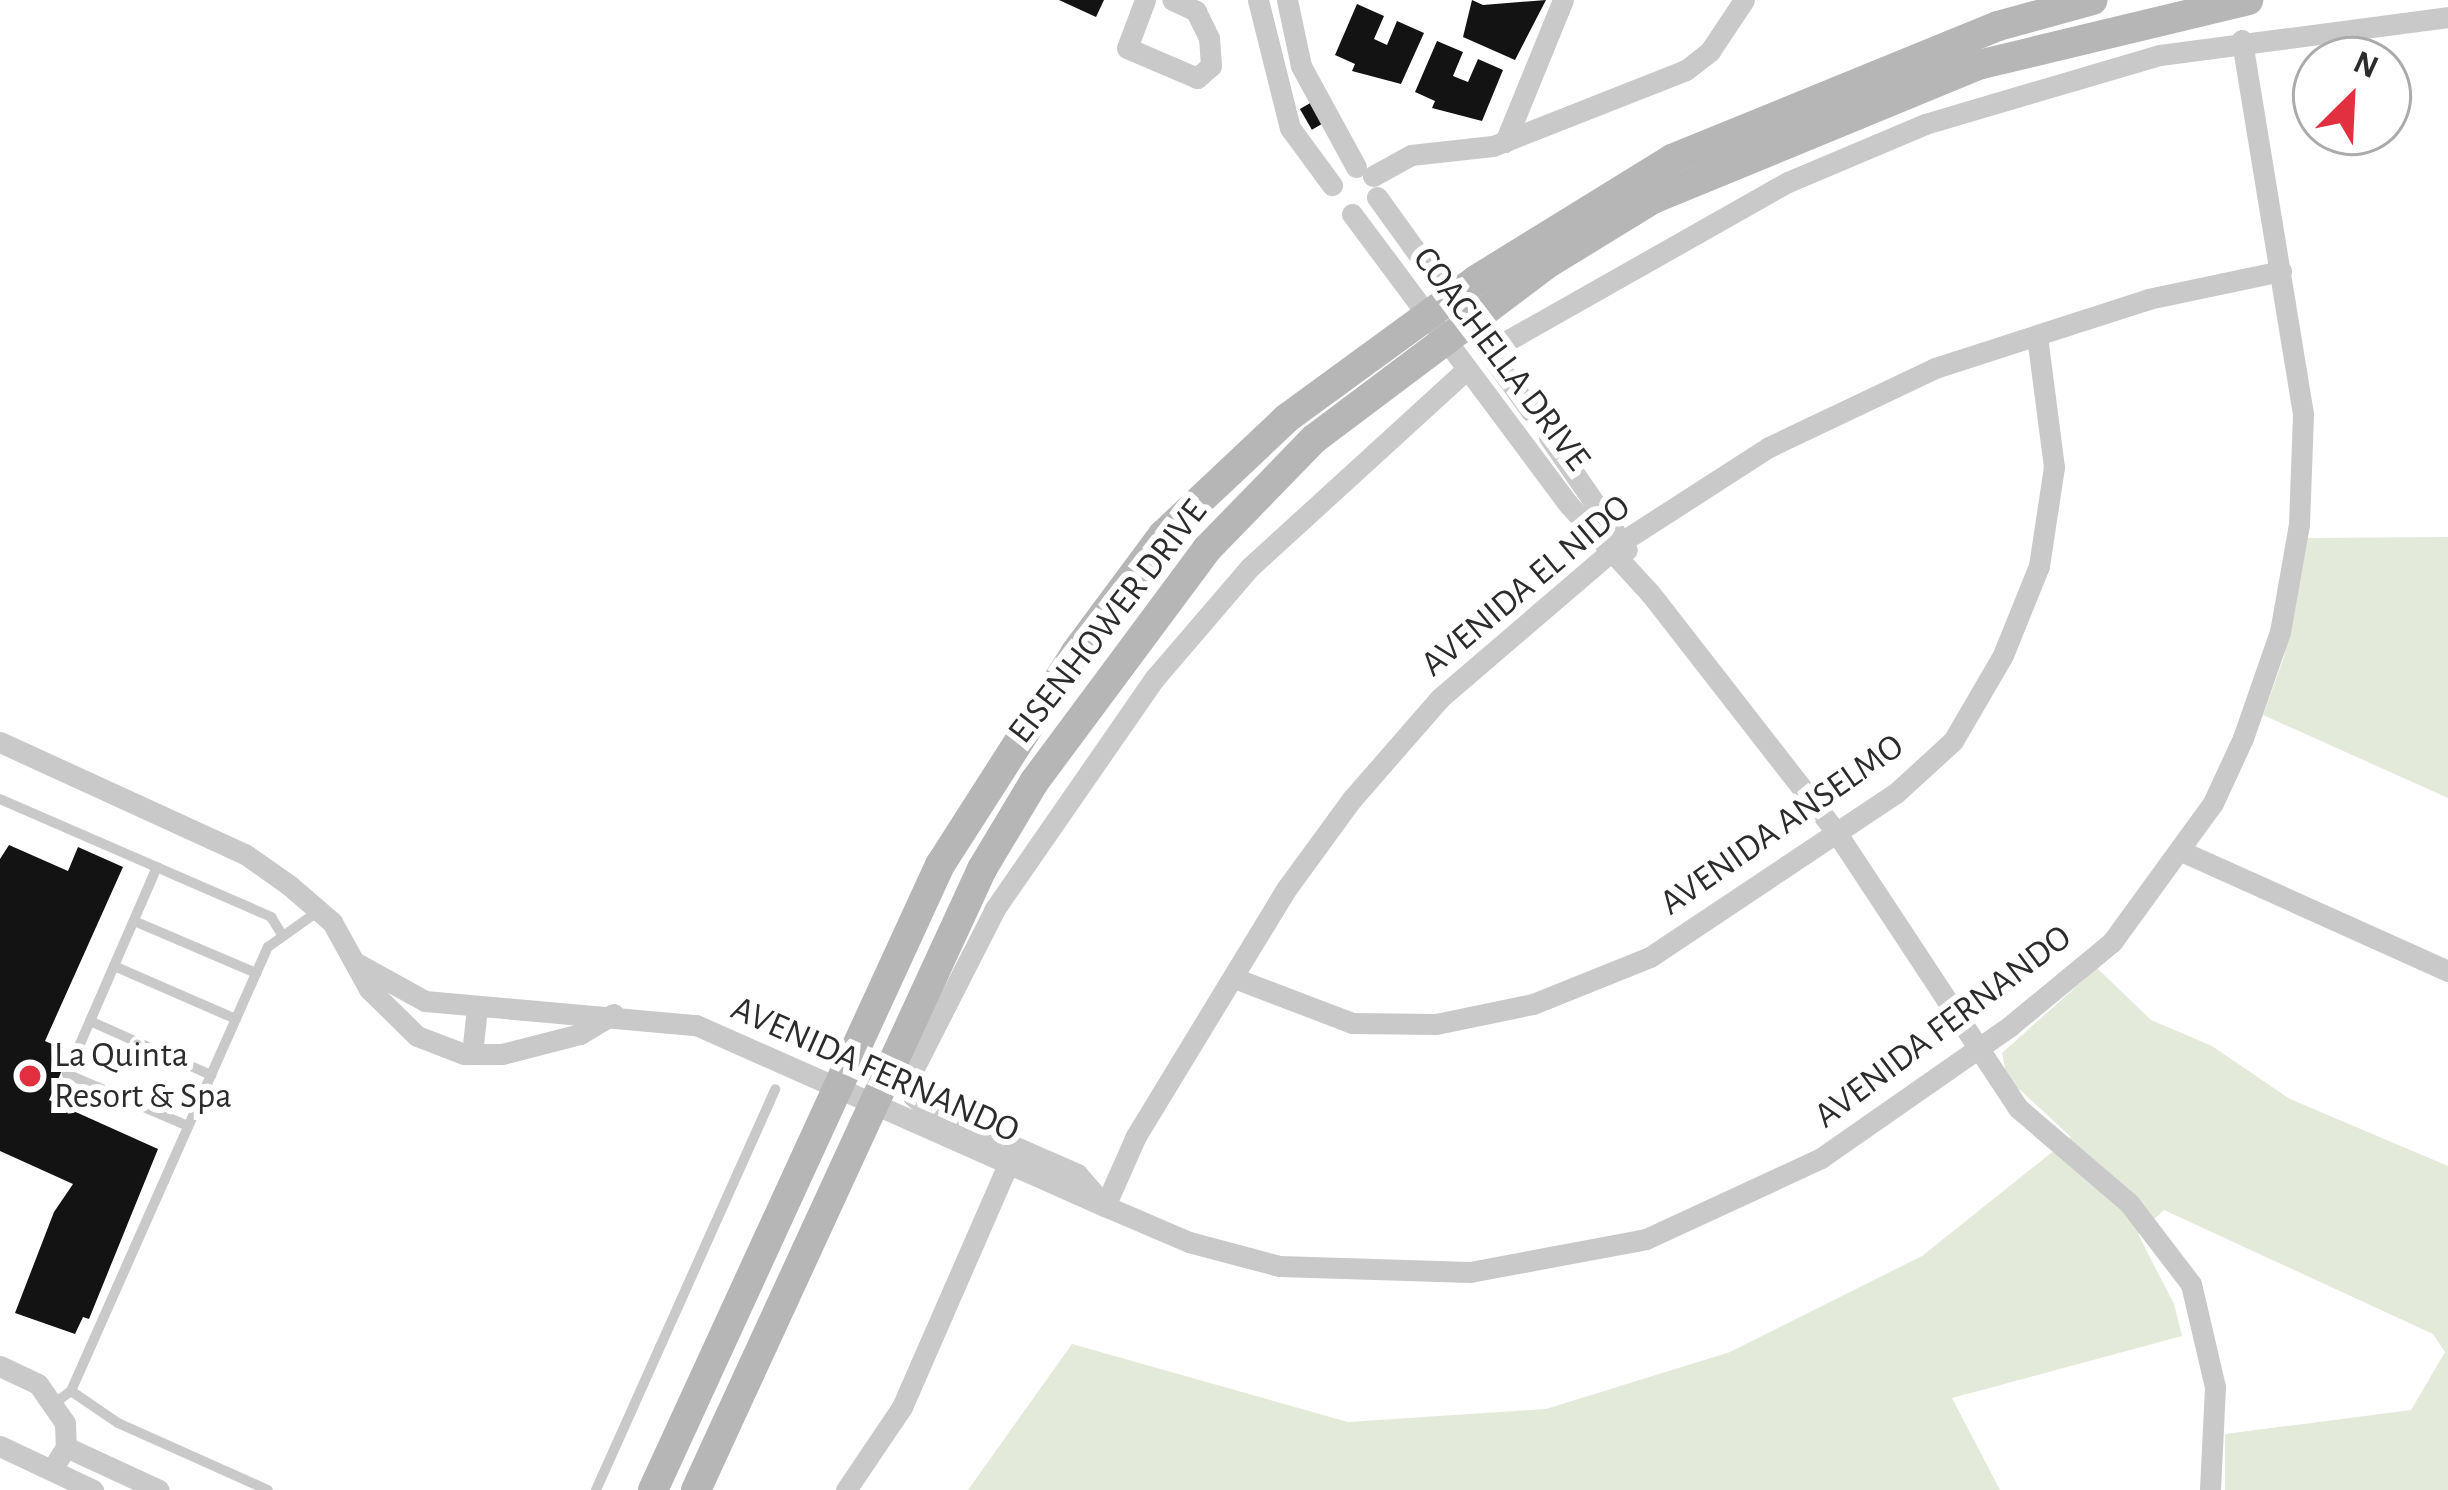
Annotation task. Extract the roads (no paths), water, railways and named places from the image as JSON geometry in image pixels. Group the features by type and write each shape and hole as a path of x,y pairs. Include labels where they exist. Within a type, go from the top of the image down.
{"main road":[{"name":"EISENHOWER DRIVE","path":"653,1490 951,847 1076,652 1163,535 1287,418 1439,306 1672,160 1998,26 2093,0"},
{"name":"EISENHOWER DRIVE","path":"696,1490 982,869 1130,651 1208,549 1314,439 1458,332 1653,199 1791,137 1978,65 2248,0"}],"street":[{"path":"1145,0 1127,48 1197,78 1211,66 1209,38 1196,10 1172,0"},
{"name":"COACHELLA DRIVE","path":"1258,0 1290,128 1332,185 1336,204 1352,214 1439,306"},
{"name":"COACHELLA DRIVE","path":"1287,0 1306,76 1439,306 1458,332 1489,351 1531,411"},
{"path":"1505,142 1563,0"},
{"path":"1332,185 1369,180 1411,155 1505,142 1686,70 1711,51 1744,0"},
{"path":"1489,351 1788,182 1925,124 2053,82 2242,40 2448,17"},
{"name":"AVENIDA FERNANDO","path":"358,964 425,1001 477,1008 613,1013 696,1024 1007,1167 1189,1242 1279,1266 1406,1274 1550,1262 1646,1240 1726,1208 1821,1158 2112,942 2181,851 2243,738 2280,632 2299,524 2303,414 2242,40"},
{"path":"1352,214 1369,180"},
{"name":"AVENIDA EL NIDO","path":"1105,1206 1136,1136 1237,980 1287,888 1352,799 1440,698 1617,546 1789,437 1935,368 2148,299 2281,271"},
{"name":"COACHELLA DRIVE","path":"1458,332 1467,369 1547,476 1617,546"},
{"name":"AVENIDA ANSELMO","path":"1237,980 1352,1022 1436,1024 1533,1004 1650,957 1836,832 1953,741 2039,566 2054,467 2037,336"},
{"name":"EISENHOWER DRIVE","path":"910,1076 995,909 1154,679 1250,567 1467,369"},
{"name":"COACHELLA DRIVE","path":"1549,437 1650,593 1836,832 1973,1048 2018,1108 2129,1203 2191,1284 2215,1387 2210,1490"},
{"name":"AVENIDA FERNANDO","path":"0,742 245,854 319,911 358,964 369,989 417,1036 472,1054 580,1034 613,1013"},
{"path":"2181,851 2448,970"},
{"path":"472,1054 477,1008"},
{"name":"AVENIDA FERNANDO","path":"910,1076 913,1096 927,1108 1077,1174 1105,1206"},
{"path":"846,1490 902,1407 1007,1167"},
{"path":"0,1366 63,1397 73,1450 59,1473"},
{"path":"0,1446 93,1490"},
{"path":"73,1450 159,1490"}],"lane":[{"path":"1277,88 1306,76"},
{"path":"1547,476 1568,461"},
{"path":"0,799 272,917 281,933"},
{"path":"157,867 67,1074 188,1126"},
{"path":"268,1490 63,1397 256,973 281,933 319,911"},
{"path":"134,921 256,973"},
{"path":"114,966 236,1019"},
{"path":"90,1021 211,1076"},
{"path":"596,1490 775,1089"}],"place":[{"name":"La Quinta Resort & Spa","path":"30,1076"}]}
